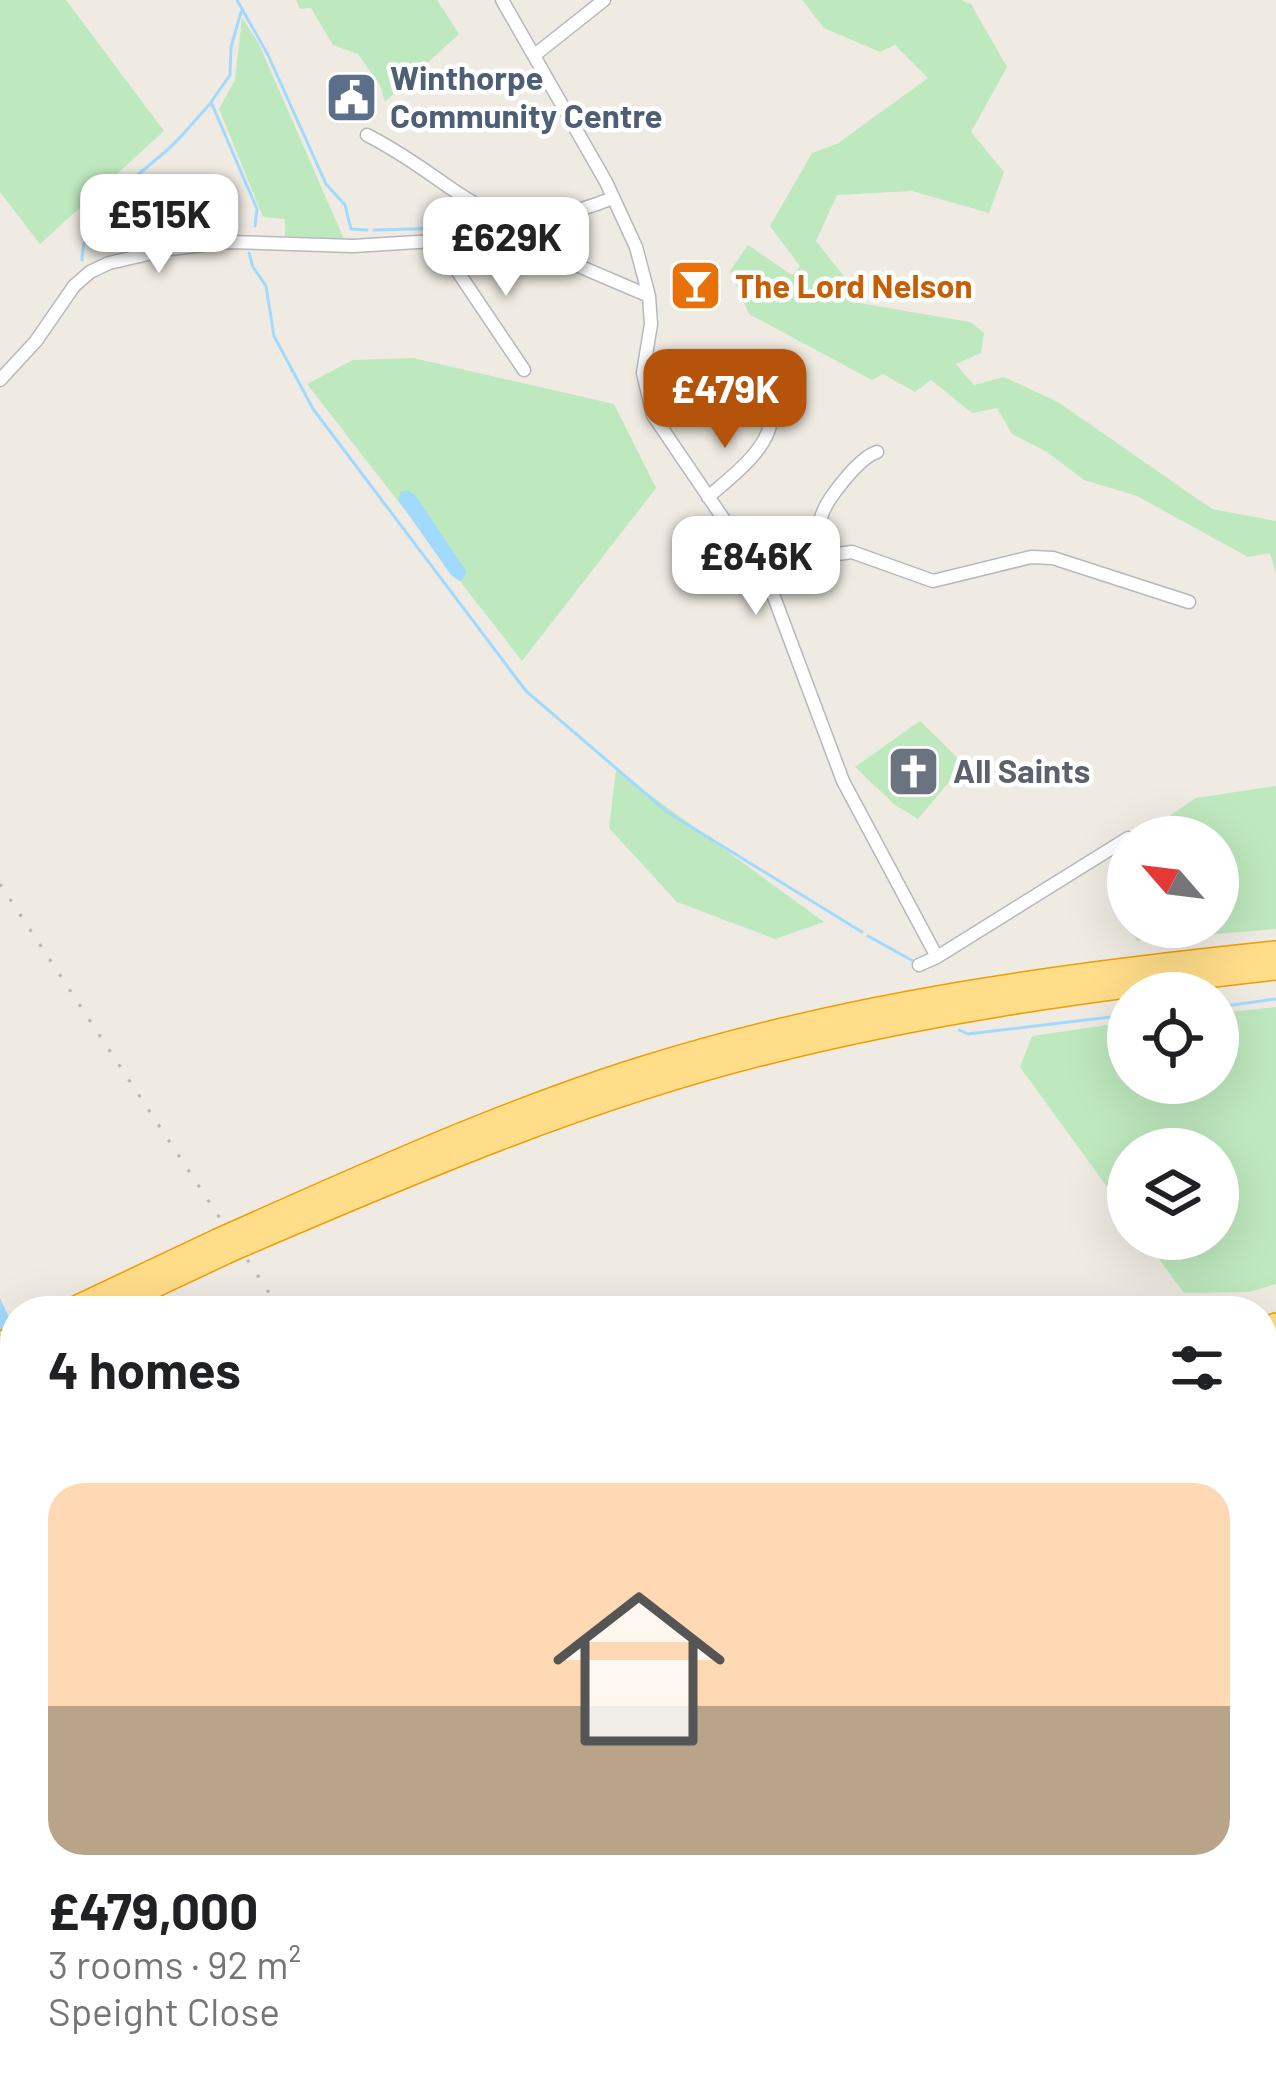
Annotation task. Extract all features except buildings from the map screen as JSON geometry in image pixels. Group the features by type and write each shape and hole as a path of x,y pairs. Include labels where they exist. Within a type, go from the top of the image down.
{"highway":[{"path":"117,1296 231,1243 559,1116 764,1054 892,1016 1104,970 1276,952"},
{"path":"919,1010 1276,969"}],"street":[{"path":"502,0 536,54 636,247 649,296 651,324 643,374 653,415 771,589 843,781 937,957"},
{"path":"536,54 604,0"},
{"path":"367,134 472,202 504,217 530,220 566,215 613,198"},
{"path":"0,380 90,272 109,262 229,242 353,246 456,239 553,255 649,296"},
{"path":"456,239 458,272 524,370"},
{"path":"709,497 744,466 772,425 771,413 758,400"},
{"path":"830,555 820,535 821,514 864,456 877,452"},
{"path":"771,589 830,555 852,552 933,581 1031,557 1053,558 1189,602"},
{"path":"919,965 1107,852"}],"green space":[{"path":"0,0 66,0 164,131 40,244 0,192"},
{"path":"296,0 437,0 459,34 385,102 380,85 358,54 333,45 311,8 300,9"},
{"path":"802,0 961,0 971,4 1007,67 971,132 1004,172 989,213 912,191 837,195 816,241 845,278 853,302 970,322 984,333 981,353 956,364 974,385 1004,377 1058,402 1212,509 1276,521 1276,573 1270,553 1248,557 1137,496 1084,480 1047,452 1012,434 997,408 972,413 931,380 915,392 883,374 872,380 749,314 730,271 748,245 792,275 800,266 770,226 812,153 837,144 928,78 895,45 880,52 824,28"},
{"path":"242,18 258,42 344,239 285,236 285,219 263,217 219,109 235,80"},
{"path":"413,358 614,404 656,488 522,661 307,384 353,360"},
{"path":"920,721 964,764 918,819 895,805 855,767"},
{"path":"616,770 824,922 775,939 677,902 609,828"},
{"path":"1276,786 1276,929 1239,932 1239,816 1169,816 1196,798"},
{"path":"1276,1007 1276,1284 1249,1292 1184,1293 1160,1260 1239,1260 1239,1128 1107,1128 1107,1187 1020,1067 1032,1036 1107,1025 1107,1104 1239,1104 1239,1011"}],"water":[{"path":"407,490 466,571 464,579 451,575 399,501 400,492"}],"waterway":[{"path":"237,0 268,55 326,184 345,205 351,229 367,230"},
{"path":"241,12 231,47 230,75 211,102 257,209 255,226"},
{"path":"82,260 84,243 101,213 211,103"},
{"path":"474,227 494,230"},
{"path":"374,230 447,228"},
{"path":"514,232 535,234 535,238"},
{"path":"249,253 266,286 274,336 313,409 526,691 667,812 862,932"},
{"path":"868,936 913,961"},
{"path":"1239,1004 1276,999"},
{"path":"959,1030 968,1034 1107,1017"}],"railway":[{"path":"0,884 271,1296"}],"place":[{"name":"Winthorpe Community Centre","path":"351,97"},
{"name":"The Lord Nelson","path":"696,286"},
{"name":"All Saints","path":"914,771"}]}
